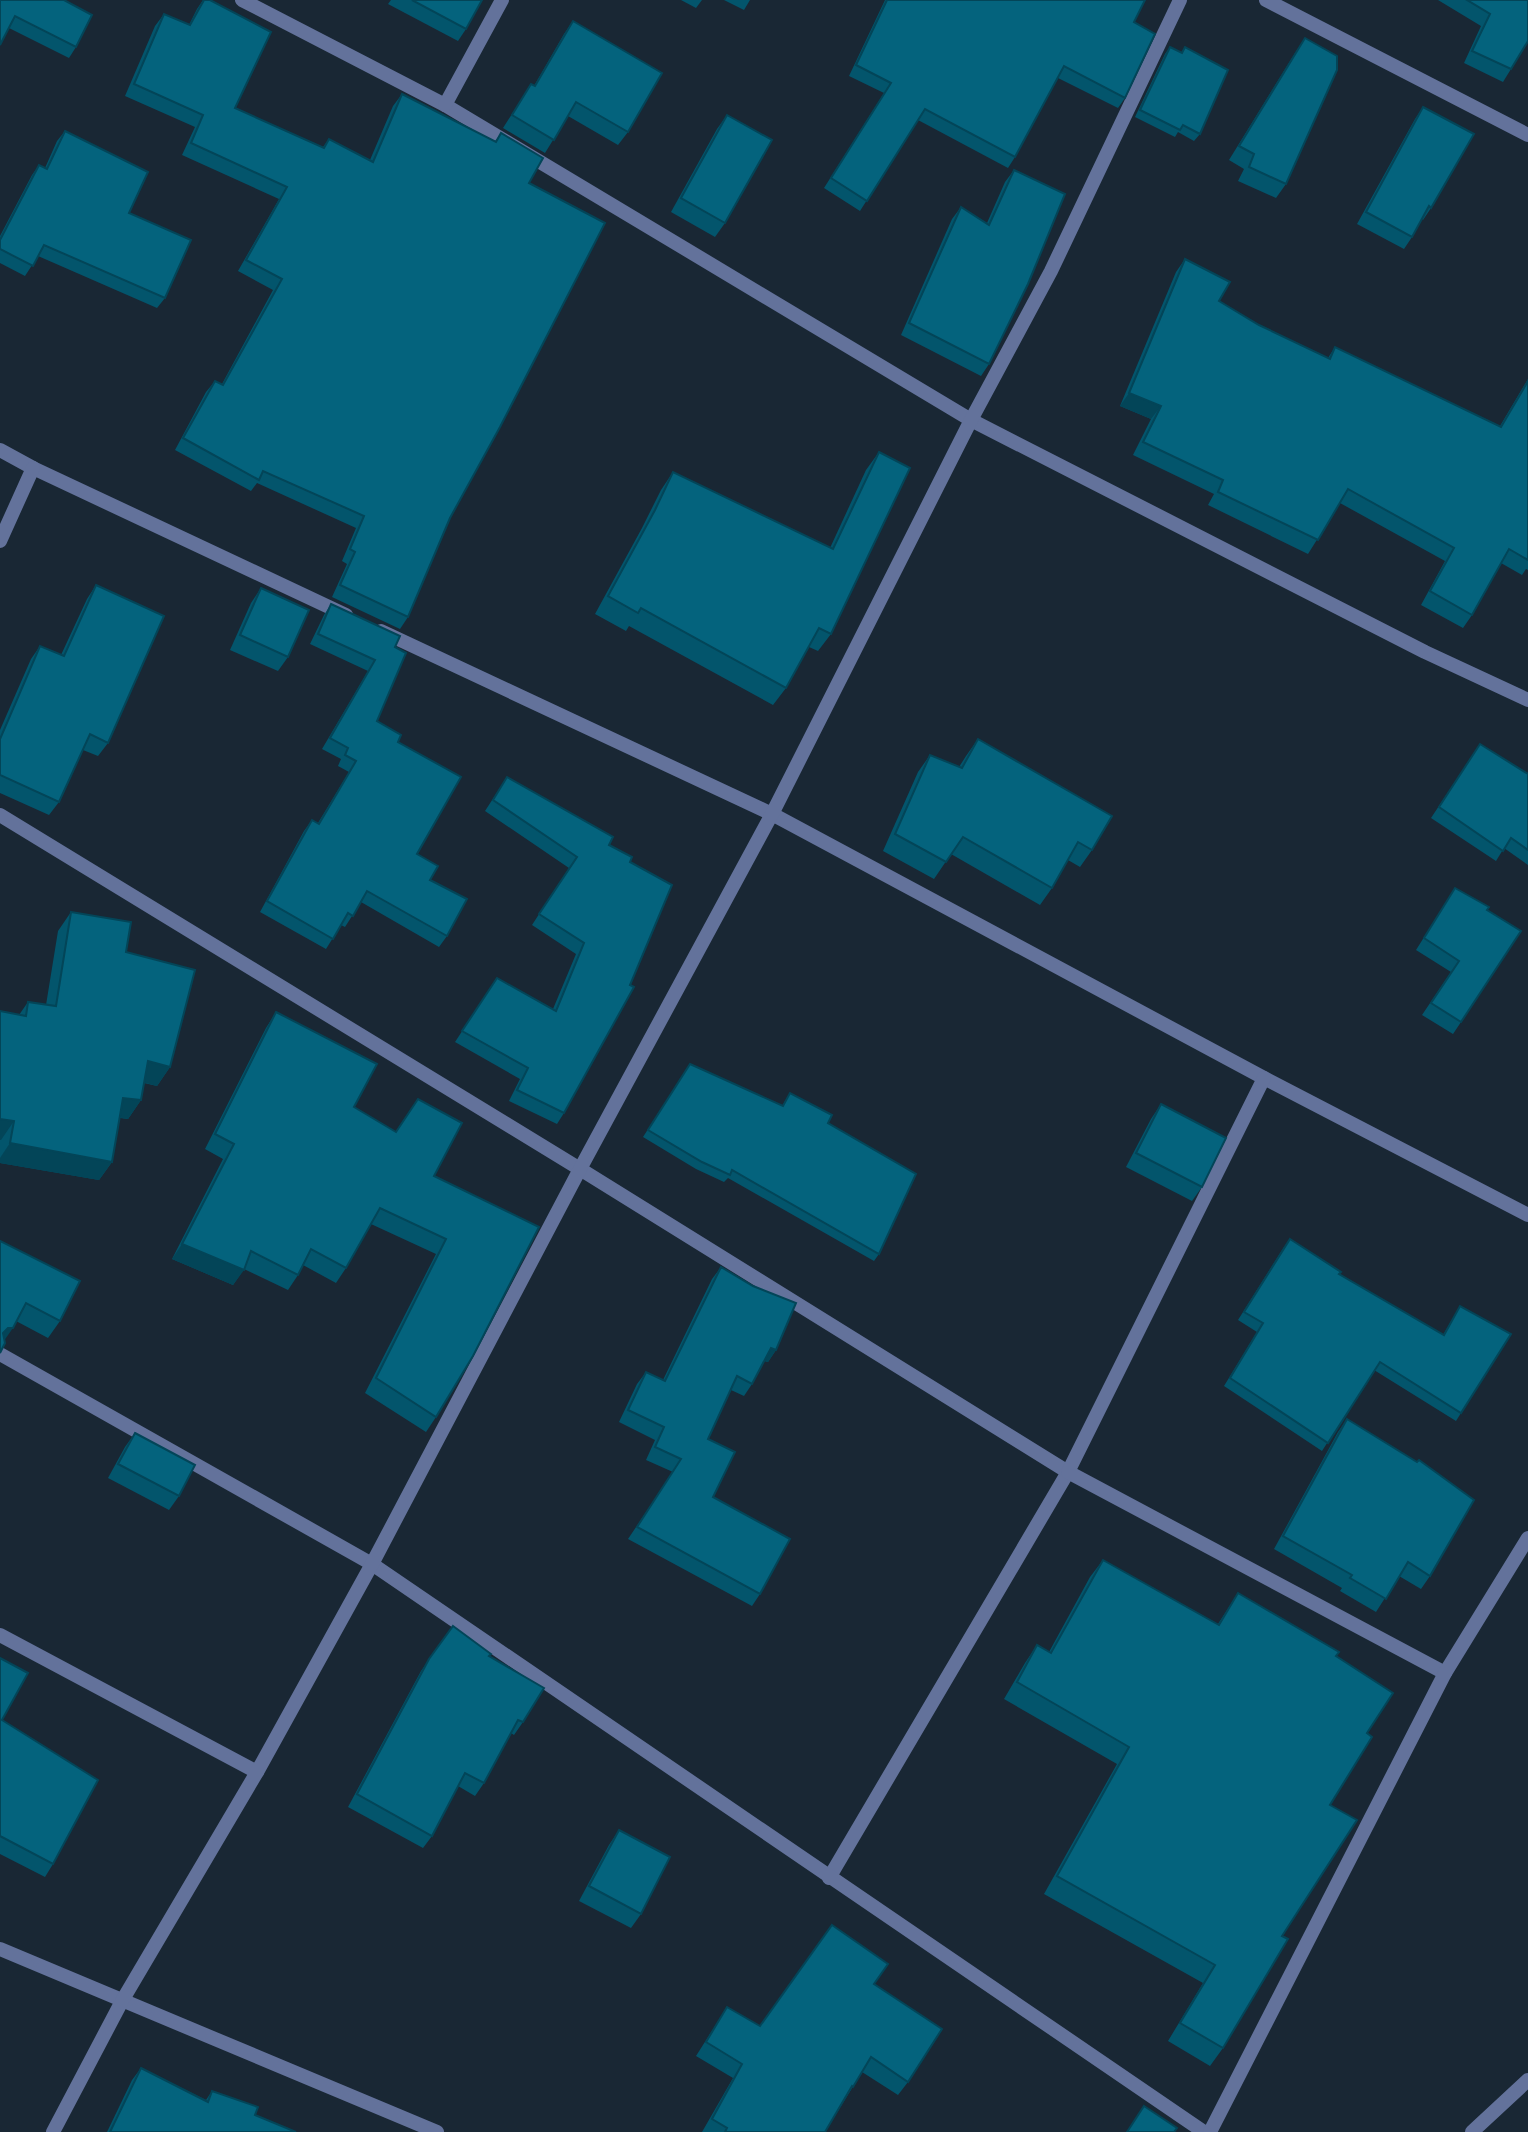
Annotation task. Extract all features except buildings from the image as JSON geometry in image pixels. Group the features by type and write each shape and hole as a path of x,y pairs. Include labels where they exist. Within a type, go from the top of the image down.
{"street":[{"path":"242,0 445,104 971,420 1412,646 1528,701"},
{"path":"445,104 502,0"},
{"path":"53,2132 122,2001 257,1772 372,1564 580,1169 772,814 971,420 1051,271 1180,0"},
{"path":"1266,0 1528,135"},
{"path":"0,450 33,468 772,814 1264,1078 1528,1215"},
{"path":"0,541 33,468"},
{"path":"0,815 580,1169 1068,1472 1445,1673"},
{"path":"829,1878 1068,1472 1264,1078"},
{"path":"0,1354 372,1564 1204,2132"},
{"path":"1210,2132 1445,1673 1528,1538"},
{"path":"0,1635 257,1772"},
{"path":"0,1949 437,2132"},
{"path":"1472,2132 1528,2080"}]}
